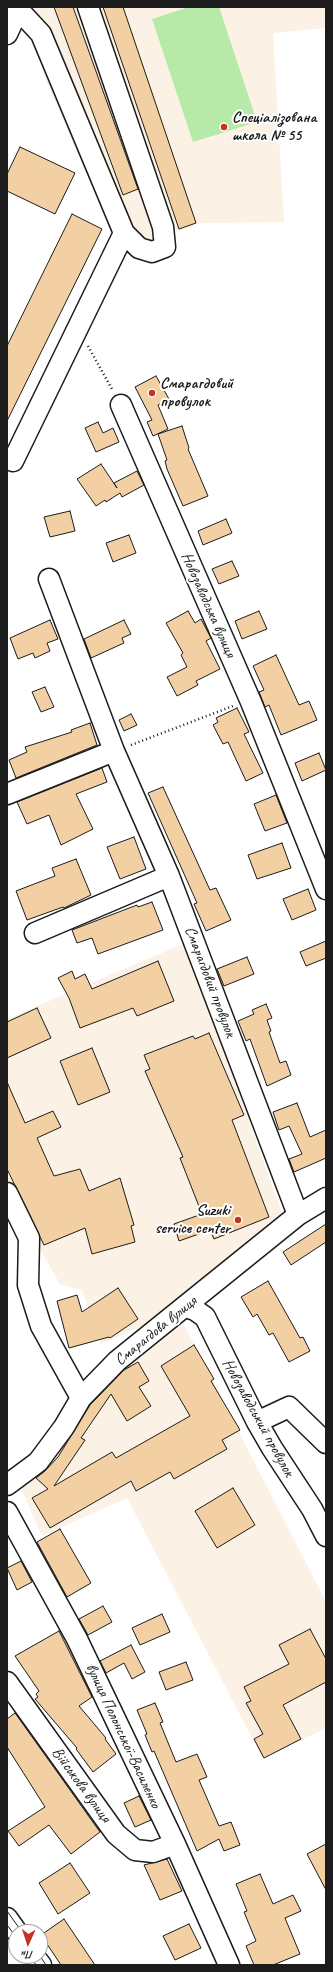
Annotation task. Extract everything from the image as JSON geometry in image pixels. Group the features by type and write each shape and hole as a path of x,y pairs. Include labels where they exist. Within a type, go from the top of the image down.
{"street":[{"path":"7,34 14,18 16,7"},
{"path":"16,7 41,34 124,233 139,248 152,252 164,247 163,227 88,7"},
{"path":"13,461 124,233"},
{"name":"Новозаводська вулиця","path":"121,405 250,700 326,889"},
{"name":"Смарагдовий провулок","path":"49,579 114,752 169,876 298,1215"},
{"path":"7,794 114,752"},
{"path":"35,933 169,876"},
{"path":"7,1193 29,1238 28,1286 41,1326 81,1398"},
{"name":"Смарагдова вулиця","path":"7,1485 38,1462 64,1427 81,1398 117,1361 298,1215 326,1198"},
{"name":"Новозаводський провулок","path":"185,1307 195,1310 205,1317 257,1422 272,1448 312,1509 326,1536"},
{"path":"257,1422 289,1407 326,1443"},
{"name":"вулиця Полонської-Василенко","path":"7,1512 77,1639 175,1844 229,1965"},
{"name":"Військова вулиця","path":"7,1682 116,1834 135,1850 153,1852 175,1844"}],"path":[{"path":"78,328 121,405"},
{"path":"114,752 250,700"}],"shaded area":[{"path":"25,7 326,7 326,28 273,33 284,222 201,223 121,253 44,76"},
{"path":"185,943 282,1213 152,1322 101,1344 82,1290 60,1284 42,1253 7,1181 7,1019"},
{"path":"183,1323 326,1602 326,1728 263,1759 127,1498 42,1536 19,1483 86,1400 112,1377"}],"green space":[{"path":"189,7 219,7 257,122 193,142 152,19"}],"building":[{"path":"54,7 73,7 138,189 123,195"},
{"path":"103,7 123,7 196,223 179,229"},
{"path":"20,147 75,173 55,214 7,191 7,174"},
{"path":"72,214 102,229 7,421 7,346"},
{"name":"Смарагдовий провулок","path":"156,376 169,399 158,405 168,429 153,436 147,422 152,420 135,387"},
{"path":"98,422 103,433 113,428 119,442 96,452 85,428"},
{"path":"182,426 189,448 188,449 208,496 183,506 167,469 165,461 167,460 158,434"},
{"path":"101,464 117,488 114,483 137,471 144,485 122,497 120,493 106,502 105,500 96,506 77,479"},
{"path":"70,511 75,531 50,537 44,517"},
{"path":"226,519 232,533 203,545 198,531"},
{"path":"129,535 136,553 113,562 106,543"},
{"path":"232,561 239,576 219,584 212,569"},
{"path":"188,611 195,623 201,619 211,638 206,641 220,669 196,681 198,685 177,696 167,677 187,667 181,655 183,653 166,623"},
{"path":"259,611 267,629 242,639 235,621"},
{"path":"50,620 58,639 47,643 50,651 35,658 33,653 18,659 10,638"},
{"path":"124,620 131,634 122,638 124,643 91,658 84,639"},
{"path":"276,655 299,705 309,701 317,720 281,735 269,705 265,707 259,692 264,690 253,666"},
{"path":"45,687 54,707 41,712 32,692"},
{"path":"237,708 249,732 244,734 263,773 246,781 228,742 223,744 213,725 218,722 216,718"},
{"path":"131,714 137,725 124,731 119,720"},
{"path":"90,723 97,745 16,778 9,760 27,752 25,747 72,732 71,730"},
{"path":"319,753 326,770 302,781 295,763"},
{"path":"102,768 107,782 76,794 93,829 61,845 49,815 27,824 17,802"},
{"path":"163,787 210,890 216,888 231,920 206,931 194,904 197,903 148,793"},
{"path":"276,795 287,823 265,831 254,804"},
{"path":"134,837 146,869 120,879 107,847"},
{"path":"282,843 291,868 257,879 248,855"},
{"path":"76,859 91,895 64,908 63,907 27,920 16,891 55,876 52,868"},
{"path":"308,889 316,910 292,920 283,899"},
{"path":"152,902 163,930 98,954 92,938 77,943 72,930 137,905 138,907"},
{"path":"326,941 326,958 306,966 300,952"},
{"path":"247,957 254,974 224,986 217,969"},
{"path":"158,961 174,1001 137,1016 133,1008 80,1028 69,998 58,978 72,971 75,979 85,974 92,989"},
{"path":"266,1004 272,1018 267,1020 271,1031 269,1032 280,1063 286,1061 291,1075 267,1086 250,1039 246,1041 238,1021 254,1014 252,1010"},
{"path":"37,1008 51,1038 7,1058 7,1022"},
{"path":"209,1033 244,1115 232,1120 269,1217 214,1239 210,1230 179,1241 174,1224 202,1214 180,1158 183,1157 145,1071 150,1069 144,1055 193,1036 195,1039"},
{"path":"92,1048 110,1092 78,1105 60,1061"},
{"path":"7,1082 25,1123 53,1111 61,1127 37,1138 54,1176 80,1169 89,1191 120,1178 134,1225 131,1226 135,1242 92,1254 85,1228 44,1245 7,1169"},
{"path":"297,1103 310,1137 326,1130 326,1158 294,1172 289,1159 302,1154 289,1126 279,1130 273,1112"},
{"path":"326,1224 326,1242 291,1265 283,1252"},
{"path":"268,1281 300,1338 303,1337 310,1351 289,1362 273,1333 269,1335 257,1314 253,1317 241,1297"},
{"path":"118,1288 138,1319 110,1338 109,1337 69,1348 57,1301 77,1295 82,1312"},
{"path":"194,1345 214,1379 211,1381 240,1430 222,1440 227,1449 174,1479 170,1472 136,1491 131,1481 50,1528 32,1498 48,1489 36,1478 58,1457 90,1405 124,1370 138,1362 149,1381 139,1387 151,1406 127,1421 111,1394 81,1438 85,1440 54,1486 112,1452 116,1458 190,1416 161,1366"},
{"path":"233,1488 255,1525 217,1548 195,1511"},
{"path":"60,1529 91,1583 67,1597 37,1542"},
{"path":"21,1561 32,1582 17,1590 7,1568"},
{"path":"103,1606 112,1622 88,1635 79,1619"},
{"path":"162,1614 170,1632 140,1645 132,1628"},
{"path":"310,1629 326,1659 326,1682 283,1705 301,1739 264,1758 254,1739 263,1734 246,1703 251,1701 244,1687 289,1664 279,1645"},
{"path":"59,1631 92,1697 79,1706 106,1738 105,1739 116,1754 93,1772 76,1749 77,1748 35,1699 38,1697 36,1694 39,1691 15,1656"},
{"path":"131,1645 145,1672 132,1679 124,1663 106,1673 100,1661"},
{"path":"186,1662 193,1680 166,1690 159,1672"},
{"path":"155,1703 163,1722 160,1723 176,1762 197,1754 207,1777 199,1780 219,1826 231,1822 240,1845 224,1851 219,1839 197,1851 154,1751 152,1752 145,1735 147,1734 137,1710"},
{"path":"15,1713 100,1832 71,1854 49,1825 19,1846 8,1831 45,1807 7,1747 7,1719"},
{"path":"139,1796 151,1820 135,1827 124,1803"},
{"path":"326,1844 326,1890 307,1854"},
{"path":"167,1859 182,1891 160,1900 144,1865"},
{"path":"70,1863 90,1893 58,1914 39,1883"},
{"path":"260,1874 273,1904 293,1895 301,1911 285,1918 300,1954 273,1965 254,1965 246,1946 256,1941 244,1912 247,1911 236,1884"},
{"path":"64,1919 95,1965 61,1965 48,1946 48,1930"},
{"path":"189,1924 201,1948 175,1960 163,1936"}],"tram line":[{"path":"7,1911 16,1924"}],"place":[{"name":"Спеціалізована школа № 55","path":"224,127"},
{"name":"Смарагдовий провулок","path":"152,393"},
{"name":"Suzuki service center","path":"238,1220"}]}
